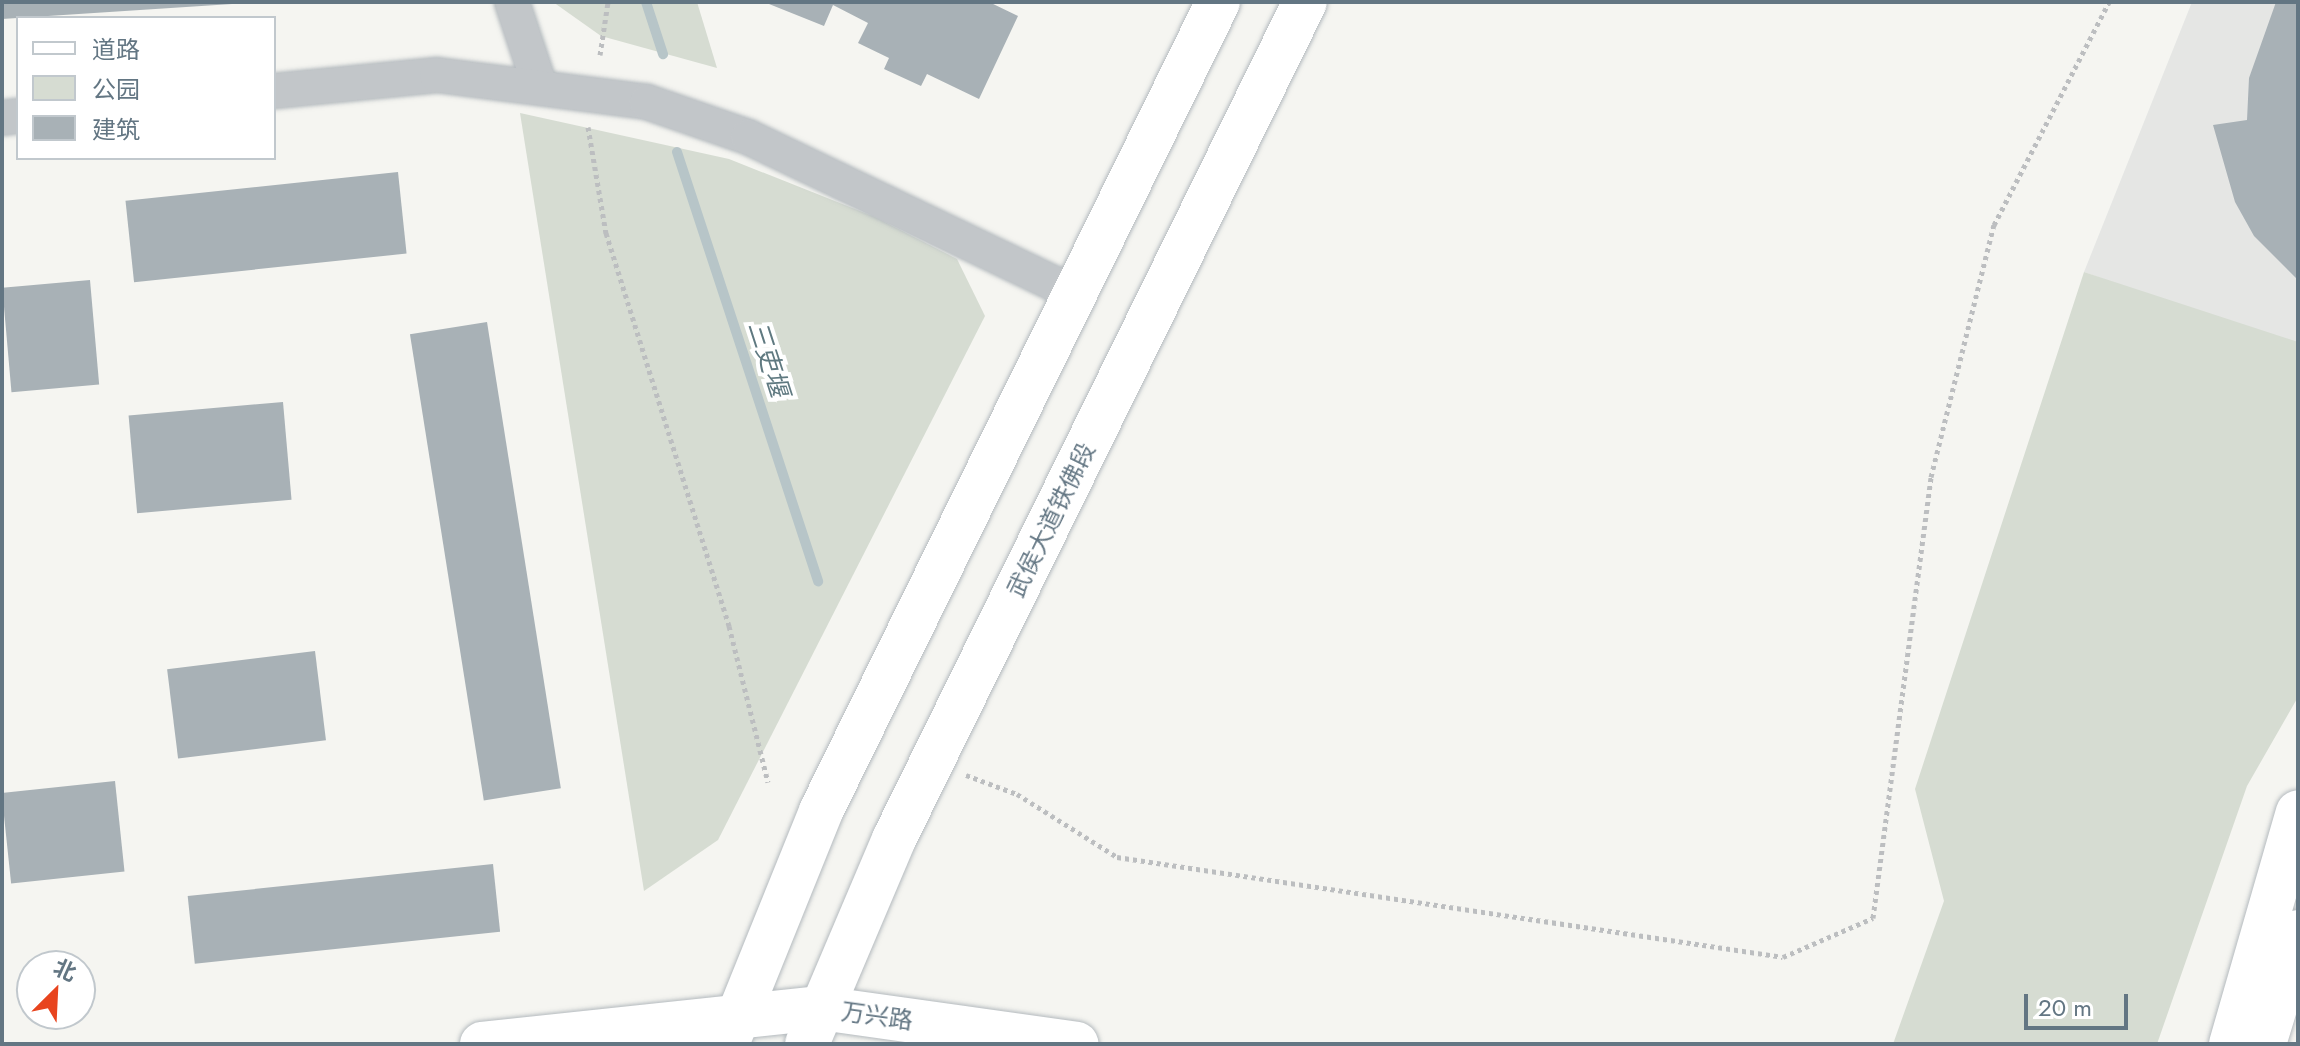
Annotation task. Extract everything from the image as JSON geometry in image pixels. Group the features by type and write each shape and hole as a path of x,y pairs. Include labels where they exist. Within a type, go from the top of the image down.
{"main road":[{"path":"732,1032 821,811 1218,2"},
{"name":"武侯大道铁佛段","path":"814,1026 932,762 1305,2"},
{"path":"2231,1044 2298,812"},
{"path":"2264,1044 2298,932"},
{"name":"万兴路","path":"482,1044 814,1026 1076,1044"}],"street":[{"path":"512,2 539,83"},
{"path":"276,91 437,75 539,83 647,102 748,137 1075,294"}],"path":[{"path":"600,55 608,2"},
{"path":"932,762 1017,794 1117,857 1783,957 1873,918 1931,477 1994,225 2109,2"},
{"path":"588,122 587,151 606,233 729,626 768,782"}],"shaded area":[{"path":"2192,2 2298,2 2298,347 2084,272"}],"green space":[{"path":"553,2 697,2 717,68 601,36"},
{"path":"520,113 729,159 875,217 957,259 985,316 718,840 644,891"},
{"path":"2084,272 2298,342 2298,697 2247,786 2157,1044 1893,1044 1944,901 1915,789"}],"building":[{"path":"2,2 232,4 16,16 2,19"},
{"path":"764,2 989,2 1018,16 979,99 927,74 921,86 884,69 889,58 858,43 868,23 833,5 824,26"},
{"path":"2276,2 2298,2 2298,280 2254,236 2235,202 2213,125 2247,120 2249,78"},
{"path":"398,172 407,254 134,282 126,201"},
{"path":"90,280 99,385 11,392 2,288"},
{"path":"487,322 561,788 484,800 410,334"},
{"path":"283,402 292,500 137,513 129,416"},
{"path":"315,651 326,740 178,758 167,669"},
{"path":"115,781 125,872 11,883 2,793"},
{"path":"493,864 500,932 195,964 188,896"}],"waterway":[{"name":"三吏堰","path":"646,2 663,54"},
{"name":"三吏堰","path":"677,152 818,581"}]}
